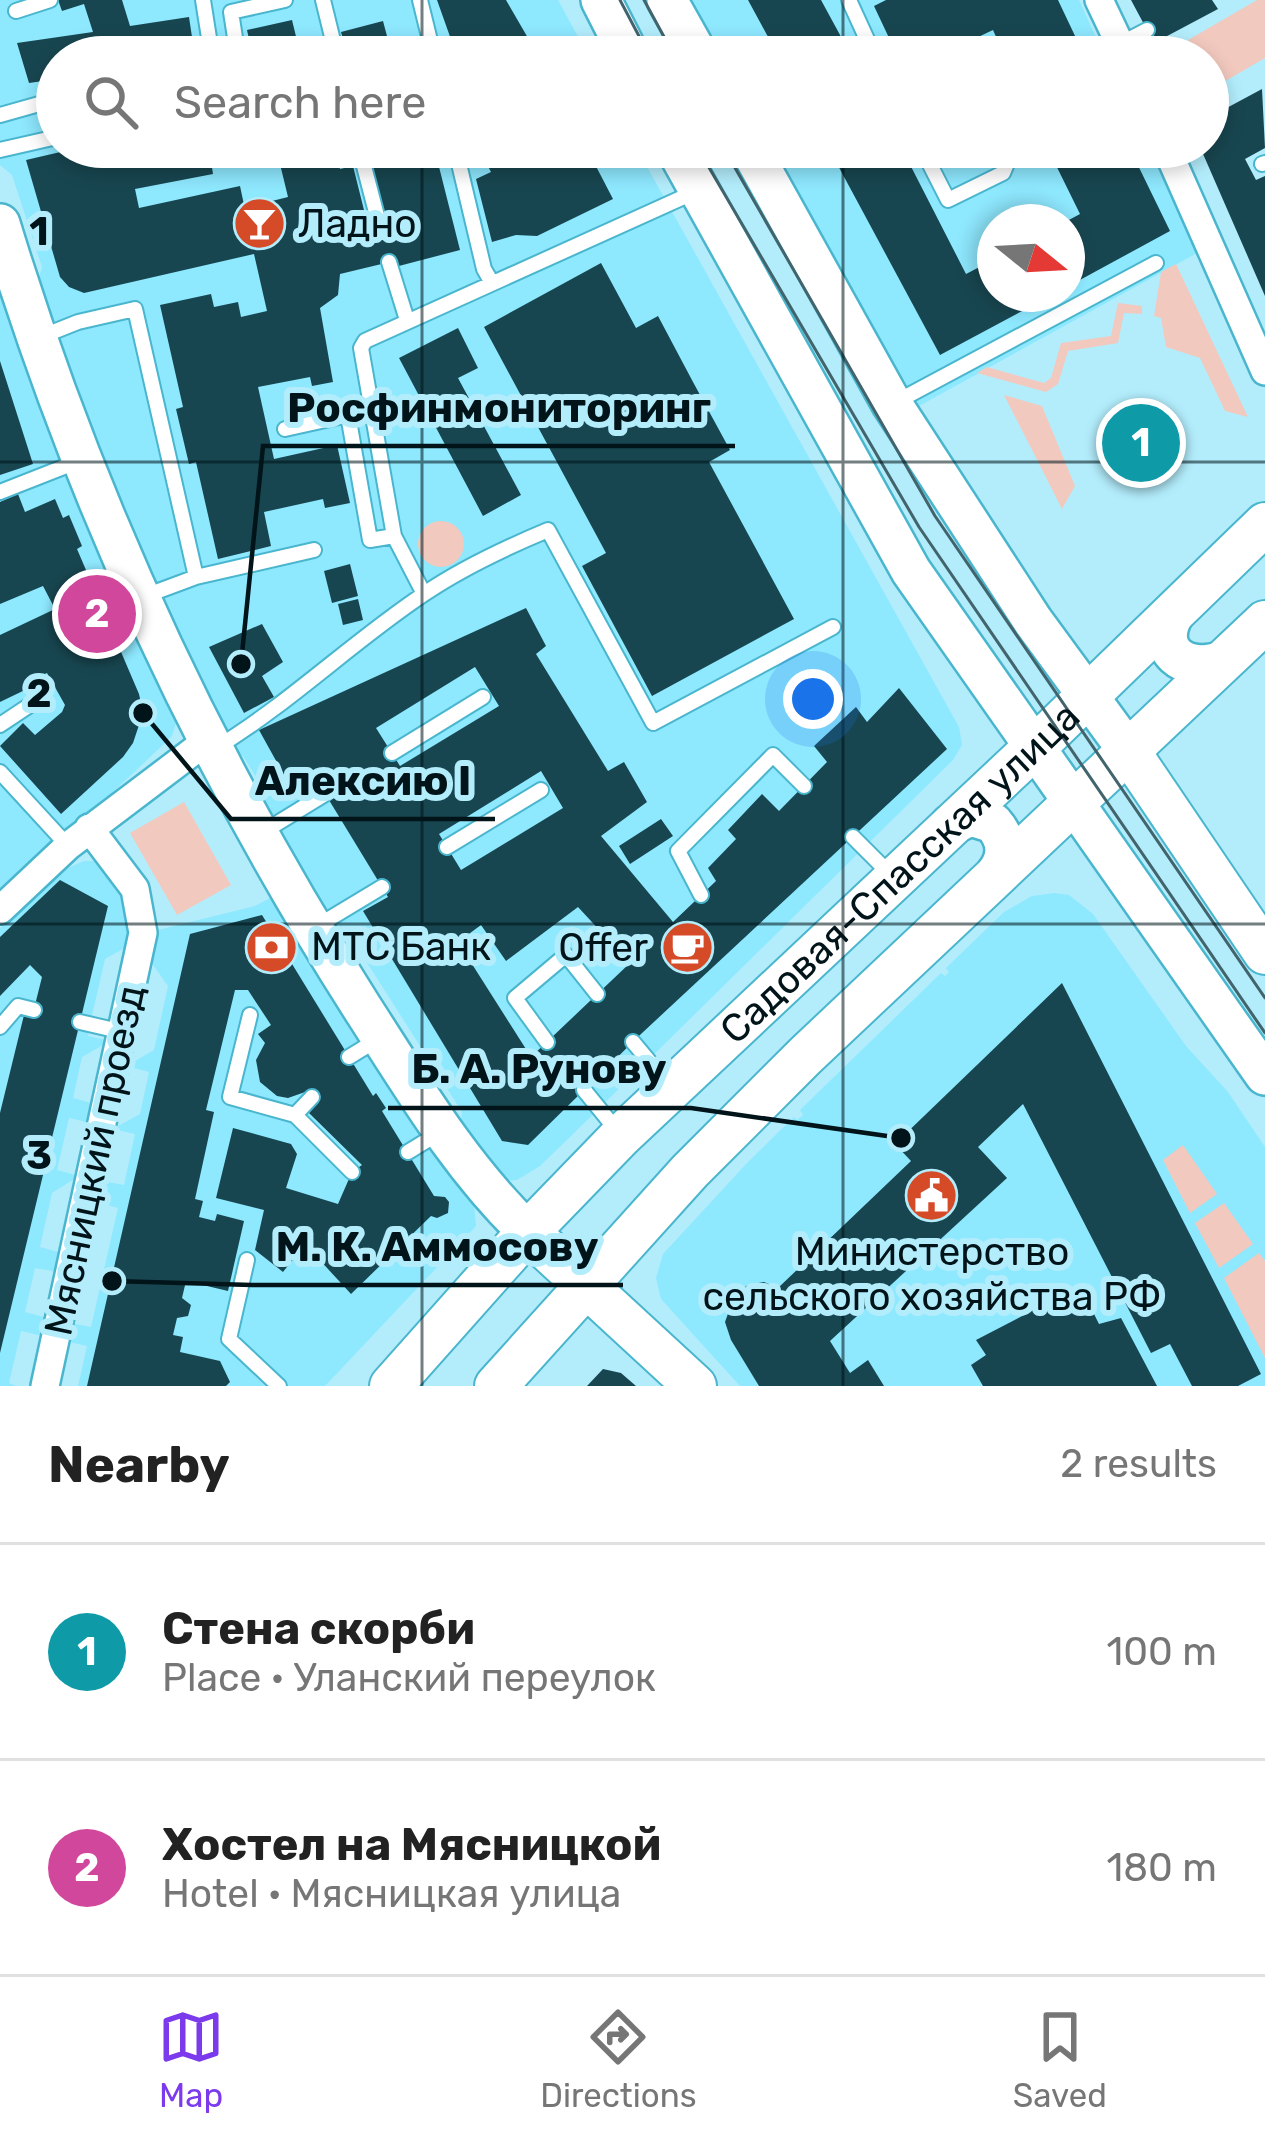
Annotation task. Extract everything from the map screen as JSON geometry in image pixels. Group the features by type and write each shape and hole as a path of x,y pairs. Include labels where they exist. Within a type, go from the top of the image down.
{"main road":[{"path":"601,0 619,36"},
{"path":"667,0 687,36"},
{"path":"686,168 911,572 1265,1075"},
{"path":"761,168 892,404 1033,621 1129,752 1265,953"},
{"path":"0,224 7,272 38,338 140,598 210,745 312,929 365,1047 444,1131 478,1182 695,1386"},
{"name":"Садовая-Спасская улица","path":"391,1386 621,1136 1265,524"},
{"path":"1177,609 1167,629 1172,652 1190,666 1225,660"},
{"name":"Садовая-Спасская улица","path":"509,1382 586,1285 690,1171 995,874 1265,622"},
{"path":"950,825 971,816 993,823 1006,842 1006,854 995,874"}],"street":[{"path":"1100,0 1116,36"},
{"path":"1175,168 1265,371"},
{"path":"0,910 79,837 210,745"},
{"name":"Мясницкий проезд","path":"45,1386 143,933 135,889 79,837"}],"lane":[{"path":"16,11 50,0"},
{"path":"203,0 209,36"},
{"path":"235,36 231,12 247,4 285,0"},
{"path":"323,0 332,36"},
{"path":"420,0 429,36"},
{"path":"849,0 865,36"},
{"path":"1140,36 1147,30"},
{"path":"0,115 36,105"},
{"path":"0,150 36,141"},
{"path":"364,168 377,216"},
{"path":"460,168 484,269 492,283"},
{"path":"932,168 948,200 1005,168"},
{"path":"424,594 394,536 361,348 372,336 697,191"},
{"path":"388,262 407,320"},
{"path":"892,404 1156,263"},
{"path":"38,338 78,322 136,309 196,577"},
{"path":"285,429 348,415 370,540 394,536"},
{"path":"0,492 84,459"},
{"path":"210,745 283,705 424,594 497,551 548,530 652,723 833,627"},
{"path":"140,598 174,582 314,550"},
{"path":"392,753 483,697"},
{"path":"0,725 36,701"},
{"path":"701,895 678,851 773,754 804,786"},
{"path":"0,772 79,837"},
{"path":"447,847 541,790"},
{"path":"258,835 326,794"},
{"path":"854,837 893,877"},
{"path":"312,929 382,887"},
{"path":"547,1042 515,998 566,956 597,994"},
{"path":"0,1027 19,1006 34,1010"},
{"path":"250,1015 230,1097 295,1115 352,1172"},
{"path":"80,1022 124,1033"},
{"path":"633,1042 671,1088"},
{"path":"584,1090 621,1136"},
{"path":"295,1115 312,1097"},
{"path":"408,1152 444,1131"},
{"path":"247,1260 229,1339 279,1386"}],"shaded area":[{"path":"0,0 558,0 578,36 36,36 36,168 648,168 959,727 962,745 953,760 540,1166 517,1180 503,1181 460,1129 462,1112 352,939 336,934 256,799 259,782 243,756 229,747 137,550 38,281 42,267 12,175 0,165"},
{"path":"687,0 1079,0 1095,36 707,36"},
{"path":"1257,0 1265,0 1265,58 1229,79 1229,36 1195,36"},
{"path":"781,168 1158,168 1197,253 919,406"},
{"path":"1176,264 1248,417 1225,411 1200,358 1166,347 1161,318 1154,316 1161,272"},
{"path":"0,295 7,299 105,561 176,723 164,744 0,898"},
{"path":"1118,303 1142,306 1142,314 1124,313 1118,343 1068,351 1058,384 1046,392 977,373 987,367 1044,383 1051,378 1061,343 1111,336"},
{"path":"1004,395 1042,406 1075,486 1062,509"},
{"path":"441,521 457,528 464,544 457,560 441,567 425,560 418,544 425,528"},
{"path":"184,802 231,885 177,915 130,833"},
{"path":"94,861 110,872 129,905 132,944 105,959 90,1024 88,1036 110,1041 82,1057 73,1098 95,1104 91,1123 69,1118 57,1170 79,1176 52,1193 40,1247 62,1253 58,1272 35,1268 25,1312 48,1318 43,1336 21,1331 9,1383 16,1386 0,1386 0,928 59,872"},
{"path":"1069,895 1093,914 1265,1147 1265,1386 740,1386 661,1299 656,1278 663,1254 747,1163 794,1117 803,1115 800,1110 941,973 945,976 946,968 1004,912 1032,896"},
{"path":"274,896 474,1205 476,1226 325,1386 78,1386 87,1346 65,1341 70,1323 91,1327 118,1208 97,1202 102,1181 124,1185 135,1134 113,1129 140,1114 149,1072 127,1066 154,1050 168,986 151,962 154,931 255,906"},
{"path":"1183,1145 1217,1194 1190,1213 1163,1160"},
{"path":"1224,1203 1253,1244 1219,1268 1195,1223"},
{"path":"1259,1253 1265,1261 1265,1358 1224,1278"}],"building":[{"path":"58,0 122,0 130,26 189,17 192,36 65,36 93,32 84,4 62,11"},
{"path":"437,0 506,0 527,36 450,36"},
{"path":"748,0 821,0 841,36 768,36"},
{"path":"886,0 1058,0 1075,36 996,36 993,30 980,36 888,36 874,6"},
{"path":"1131,0 1212,0 1218,9 1167,36 1150,36"},
{"path":"292,20 296,36 248,36 247,30"},
{"path":"383,21 387,36 342,36 341,32"},
{"path":"36,40 36,82 29,83 17,43"},
{"path":"1262,89 1265,148 1245,159 1256,180 1265,176 1265,296 1209,168 1229,168 1229,107"},
{"path":"36,158 36,168 212,168 213,174 135,189 139,208 240,186 247,219 270,213 268,202 288,197 281,168 354,168 366,218 382,214 370,168 439,168 460,250 395,267 394,261 340,274 338,295 320,308 333,382 312,386 310,377 258,387 274,459 337,445 350,503 325,508 323,499 264,512 271,546 218,559 196,462 189,464 176,409 183,407 160,305 211,294 214,307 238,302 241,317 267,311 254,254 84,293 69,287 60,277 26,160"},
{"path":"489,168 597,168 613,199 537,236 516,235 492,242 476,179 491,172"},
{"path":"839,168 912,168 966,274 977,268 977,312 1020,312 940,355"},
{"path":"1057,168 1139,168 1170,231 1085,277 1085,204 1075,204"},
{"path":"601,263 636,328 658,316 730,450 709,462 794,619 652,696 582,566 606,553 484,327"},
{"path":"458,328 478,368 458,378 521,495 483,516 399,358"},
{"path":"0,361 33,464 0,475"},
{"path":"18,494 25,512 55,499 63,518 69,515 82,546 77,549 143,713 123,757 61,814 0,746 23,723 35,735 65,705 47,673 0,702 0,635 55,609 43,586 0,604 0,502"},
{"path":"350,564 358,596 332,603 324,571"},
{"path":"358,599 363,620 343,625 338,604"},
{"path":"526,608 546,646 536,654 608,771 624,762 647,802 601,836 673,922 716,881 708,868 736,839 728,830 762,794 779,811 827,762 814,746 856,707 867,722 899,688 947,749 528,1145 502,1141 363,911 388,897 318,782 295,795 259,730","holes":["475,667 499,706 400,766 376,728","541,771 563,808 461,870 439,834","578,907 630,963 531,1057 458,942 481,925 506,961"]},
{"path":"262,624 283,662 262,676 274,697 244,713 209,647"},
{"path":"661,819 673,836 630,864 619,846"},
{"path":"60,880 108,906 0,1353 0,1113 24,1015 32,1017 42,977 30,965 0,996 0,937"},
{"path":"262,915 373,1096 376,1093 386,1108 382,1111 434,1196 449,1202 448,1213 431,1216 351,1294 305,1244 283,1272 255,1250 264,1210 216,1198 233,1128 291,1144 297,1154 286,1188 338,1204 352,1172 362,1165 309,1113 317,1103 308,1091 288,1098 277,1096 260,1082 256,1060 265,1043 258,1034 271,1025 248,990 235,990 206,1110 214,1112 195,1199 203,1201 199,1217 215,1221 217,1214 244,1221 228,1291 186,1281 182,1298 191,1305 188,1316 177,1318 173,1335 183,1337 180,1352 220,1361 230,1382 226,1386 87,1386 190,934"},
{"name":"Министерство сельского хозяйства РФ","path":"1062,983 1261,1374 1238,1386 1192,1386 1170,1344 1151,1353 1023,1104 978,1147 1007,1178 830,1341 850,1373 868,1360 884,1386 759,1386 725,1322 735,1294 764,1282 778,1288 911,1161 895,1144"},
{"path":"1080,1286 1099,1324 1121,1318 1157,1386 983,1386 971,1365 986,1355 976,1340"},
{"path":"603,1369 621,1373 636,1386 587,1386"}],"tram line":[{"path":"620,0 639,36"},
{"path":"644,0 664,36"},
{"path":"709,168 919,527 1265,1033"},
{"path":"735,168 935,516 1265,998"}],"place":[{"name":"Ладно","path":"259,224"},
{"name":"Стена скорби","path":"1141,443"},
{"name":"Хостел на Мясницкой","path":"97,614"},
{"name":"Росфинмониторинг","path":"241,664"},
{"name":"Алексию I","path":"143,713"},
{"name":"МТС Банк","path":"272,947"},
{"name":"Offer","path":"687,948"},
{"name":"Б. А. Рунову","path":"901,1138"},
{"name":"Министерство сельского хозяйства РФ","path":"932,1195"},
{"name":"М. К. Аммосову","path":"112,1281"}]}
